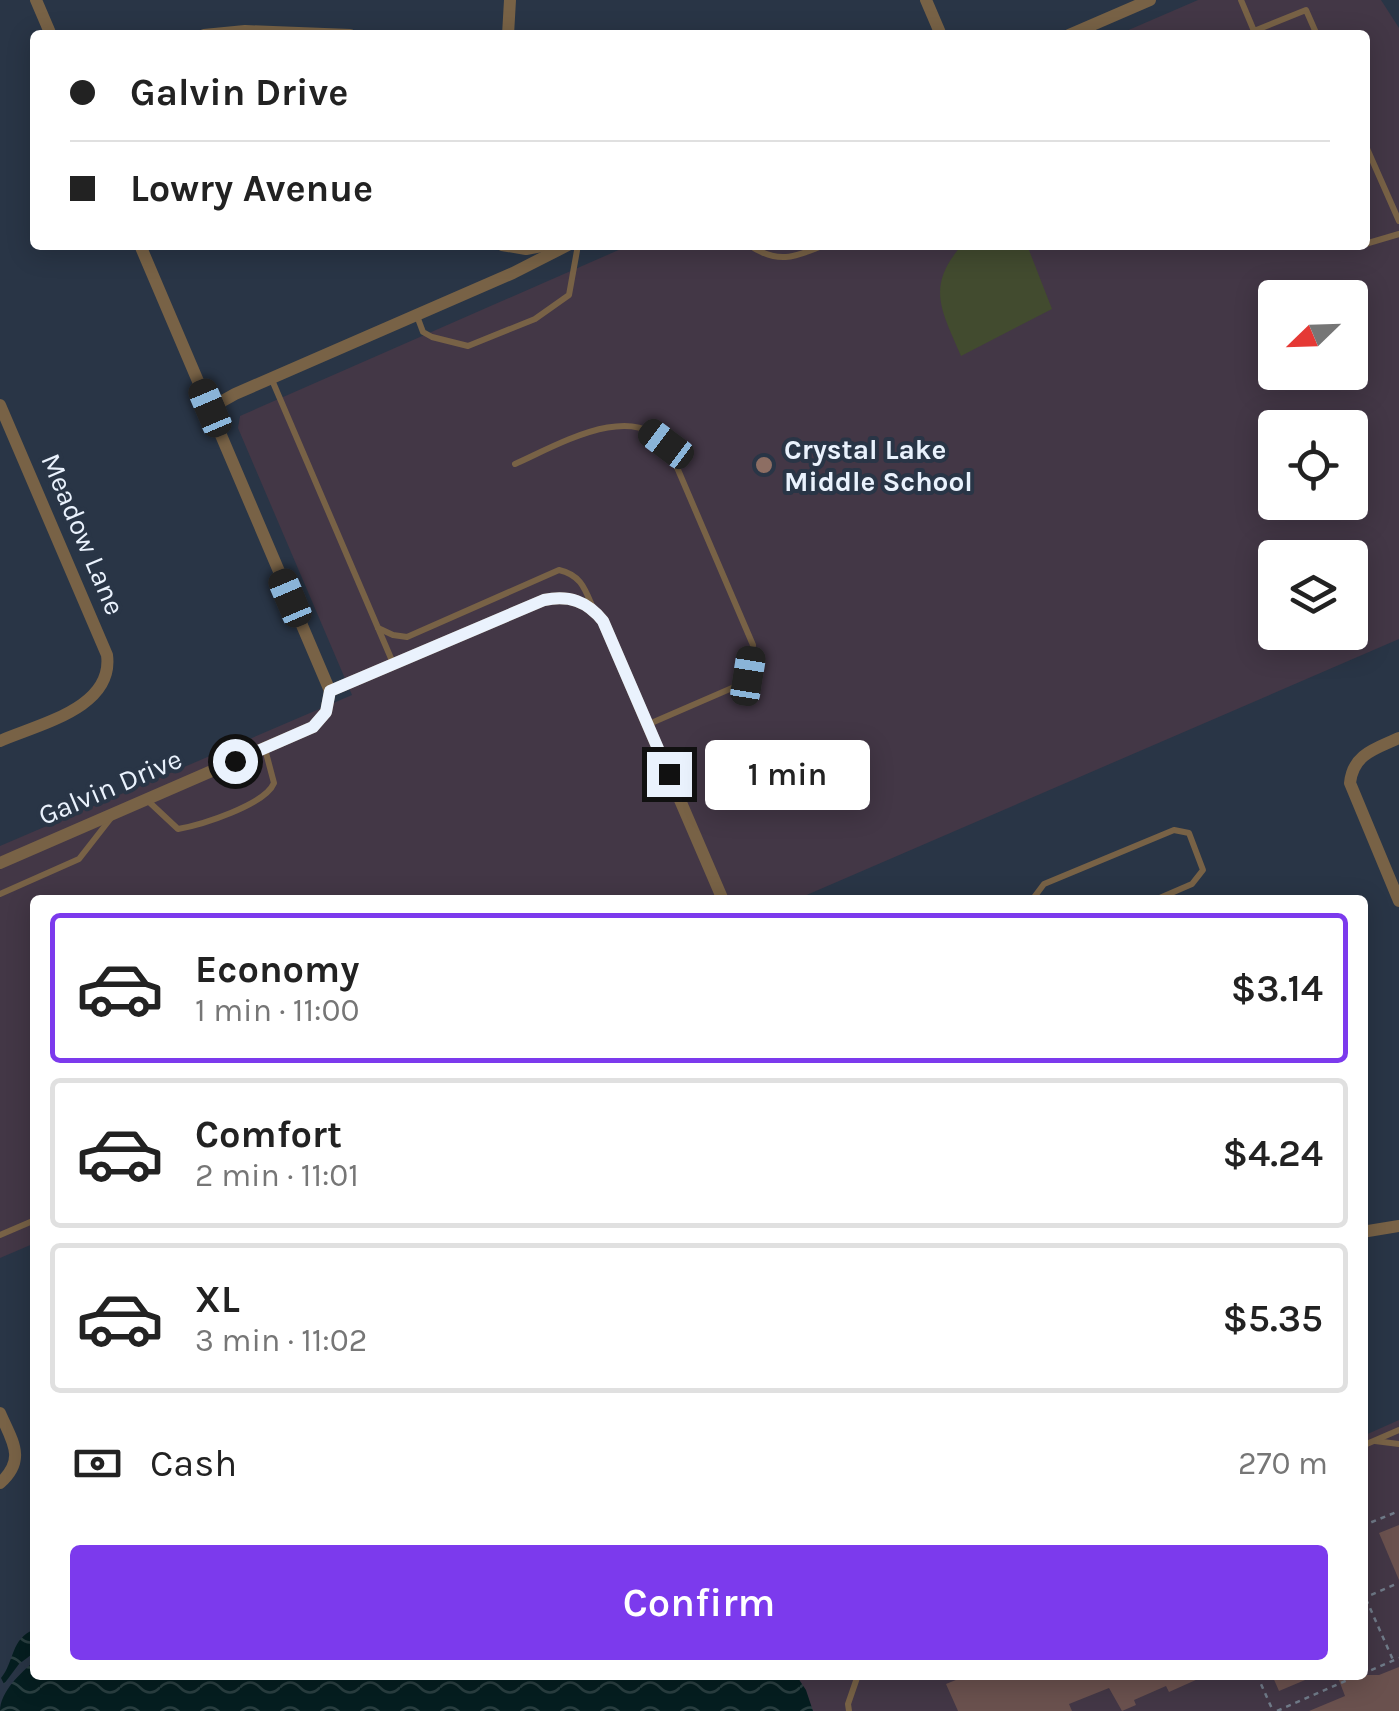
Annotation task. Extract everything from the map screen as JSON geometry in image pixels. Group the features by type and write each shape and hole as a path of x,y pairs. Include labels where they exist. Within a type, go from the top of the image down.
{"street":[{"path":"36,0 49,30"},
{"path":"508,30 510,0"},
{"path":"926,0 939,30"},
{"path":"1081,30 1150,0"},
{"path":"142,250 330,691 544,600 561,597 579,601 594,609 603,621 721,895"},
{"path":"210,408 558,250"},
{"name":"Meadow Lane","path":"0,405 108,655 109,670 104,684 86,703 0,741"},
{"name":"Galvin Drive","path":"0,863 313,727 326,712 330,691"},
{"path":"1399,738 1361,756 1351,768 1353,796 1399,902"},
{"path":"1368,1231 1399,1226"},
{"path":"0,1413 16,1454 15,1466 0,1484"}],"lane":[{"path":"1241,0 1254,30"},
{"path":"1262,30 1306,10 1315,30"},
{"path":"1370,155 1399,222"},
{"path":"1370,243 1399,234"},
{"path":"416,315 423,332 468,346 535,318 568,295 577,250"},
{"path":"757,250 783,260 810,250"},
{"path":"271,378 393,664"},
{"path":"515,464 589,433 621,425 643,426 670,450 753,645 748,676 738,685 648,724"},
{"path":"378,628 406,636 560,570 572,573 582,582 594,609"},
{"path":"146,800 178,828 196,826 262,798 274,783 264,748"},
{"path":"0,894 79,860 114,813"},
{"path":"1036,895 1044,884 1174,830 1189,833 1203,870 1192,884 1167,895"},
{"path":"0,1235 30,1222"},
{"path":"1368,1444 1399,1430"},
{"path":"1374,1441 1399,1444"},
{"path":"849,1711 856,1680"}],"path":[{"path":"1368,1523 1399,1510"},
{"path":"1368,1597 1396,1584"},
{"path":"1368,1607 1393,1660"},
{"path":"1368,1671 1399,1658"},
{"path":"1260,1680 1275,1711 1347,1680"}],"shaded area":[{"name":"Crystal Lake Middle School","path":"1198,0 1381,0 1399,28 1399,639 807,895 30,895 30,1245 0,1258 0,846 352,695 238,428 240,416 619,250 1370,250 1370,30 1129,30"},
{"path":"1399,1420 1399,1711 813,1711 799,1680 1368,1680 1368,1434"}],"green space":[{"path":"958,250 1029,250 1052,309 961,356 941,299 940,287"}],"water":[{"path":"30,1632 30,1656 4,1684 1,1678 17,1644"},
{"path":"30,1666 30,1680 799,1680 813,1711 0,1711 7,1690"}],"building":[{"path":"1399,1525 1399,1580 1379,1533"},
{"path":"1399,1667 1399,1711 1309,1711 1345,1696 1339,1680 1368,1680 1368,1675"},
{"path":"956,1680 1196,1680 1169,1692 1166,1686 1134,1700 1136,1705 1122,1711 1109,1688 1069,1704 1072,1711 958,1711 946,1684"},
{"path":"1274,1680 1305,1680 1279,1691"}],"place":[{"name":"Crystal Lake Middle School","path":"764,465"}],"route":[{"path":"235,761 313,727 326,712 330,691 544,600 561,597 594,609 603,621 669,774"}]}
